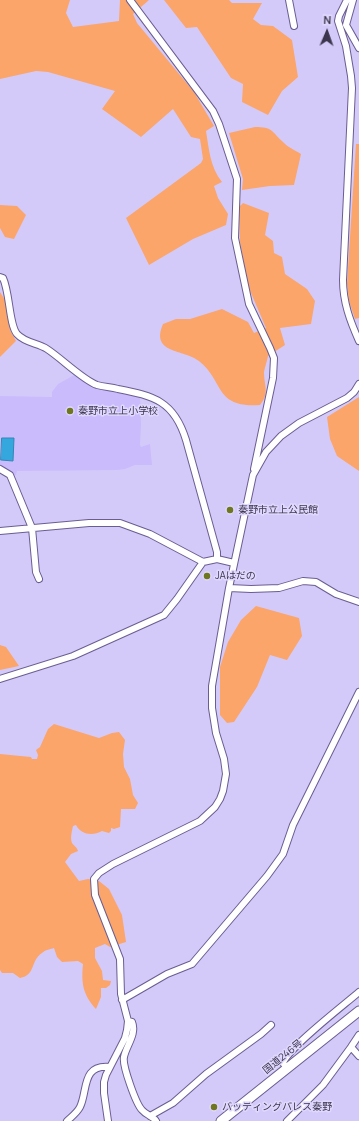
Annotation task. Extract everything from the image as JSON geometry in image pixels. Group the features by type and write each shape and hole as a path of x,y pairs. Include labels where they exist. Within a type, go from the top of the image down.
{"highway":[{"name":"国道246号","path":"221,1121 359,1010"}],"street":[{"path":"108,1120 104,1088 106,1075 125,1038 128,1030 128,1021 120,988 120,959 95,895 94,879 99,873 113,864 200,821 215,807 223,791 226,774 224,759 216,733 212,708 212,686 234,563 273,378 274,358 249,304 235,238 236,179 219,124 213,111 130,0"},
{"path":"289,0 294,26"},
{"path":"346,0 338,21 346,46 352,88 342,280 346,306 359,341"},
{"path":"353,0 346,26 359,48"},
{"path":"0,277 4,278 7,288 10,312 16,333 23,339 46,348 96,384 141,393 166,405 173,413 186,440 217,552 217,559"},
{"path":"253,475 266,452 281,436 299,423 347,398 354,392 359,384"},
{"path":"0,469 10,475 32,528 36,572 39,579"},
{"path":"0,531 89,523 120,523 150,534 203,562 217,559 234,563"},
{"path":"0,679 73,656 164,615 203,562"},
{"path":"230,588 279,588 303,581 316,582 336,594 359,602"},
{"path":"122,1000 167,974 192,964 267,876 282,854 293,825 359,692"},
{"path":"287,1068 283,1063 284,1059 295,1047 359,992"},
{"path":"128,1021 132,1022 134,1026 124,1058 124,1065 135,1097 142,1110 156,1121"},
{"path":"150,1116 174,1102 206,1074 262,1034 271,1025"},
{"path":"287,1121 314,1095 351,1048 359,1035"},
{"path":"351,1048 359,1056"},
{"path":"67,1121 80,1108 84,1086 93,1071 102,1066 110,1066"}],"shaded area":[{"path":"0,0 70,0 66,13 73,27 119,21 120,0 149,0 133,14 137,23 194,92 214,126 206,131 212,164 222,182 214,186 218,198 228,214 226,225 193,239 149,265 126,218 201,163 203,159 200,139 191,137 173,109 141,137 102,109 115,91 48,72 36,71 0,79"},
{"path":"164,0 229,0 232,3 262,3 253,19 261,25 273,26 292,40 298,77 282,91 268,115 242,102 243,84 231,78 197,27 186,28"},
{"path":"255,127 271,130 286,145 301,154 294,185 270,186 242,190 243,179 229,133"},
{"path":"356,144 359,144 359,318 355,319 349,301 347,284"},
{"path":"243,203 269,213 265,235 273,241 274,253 282,257 285,274 307,289 315,301 311,324 280,328 285,345 268,356 264,372 266,393 260,405 245,405 227,398 207,369 199,361 193,357 165,346 161,341 160,334 163,324 176,319 190,319 222,309 248,322 254,333 266,328 248,286 240,242 239,207"},
{"path":"0,205 17,206 26,215 14,239 5,237 0,228"},
{"path":"0,292 5,300 10,330 16,341 0,357"},
{"name":"秦野市立上小学校","path":"76,374 90,384 101,389 140,396 140,445 141,447 150,444 152,465 135,465 117,470 17,471 16,475 12,476 0,467 0,396 52,397 52,392 58,384"},
{"path":"359,397 359,471 337,456 330,439 327,417"},
{"path":"256,606 299,618 302,636 287,660 270,655 257,687 234,722 227,723 220,715 220,667 228,642 241,620"},
{"path":"0,645 6,647 19,666 0,670"},
{"path":"54,724 99,738 119,732 125,740 123,754 124,767 130,779 133,795 138,803 135,809 121,809 120,827 114,829 111,828 109,833 102,831 95,834 88,834 81,831 76,825 73,826 71,841 78,851 71,854 65,862 79,881 88,879 99,881 109,889 122,915 126,942 110,947 105,944 95,948 95,958 102,971 103,980 111,981 110,985 106,988 101,988 101,997 96,1009 88,999 84,988 82,977 83,964 78,961 62,962 57,957 54,948 45,951 38,956 31,971 25,976 20,978 13,973 2,973 0,970 0,754 37,759 38,755 36,750 40,747 48,729"}],"water":[{"path":"2,438 14,438 13,461 1,460"}],"place":[{"name":"秦野市立上小学校","path":"70,411"},
{"name":"秦野市立上公民館","path":"230,510"},
{"name":"JAはだの","path":"207,576"},
{"name":"バッティングパレス秦野","path":"214,1107"}]}
